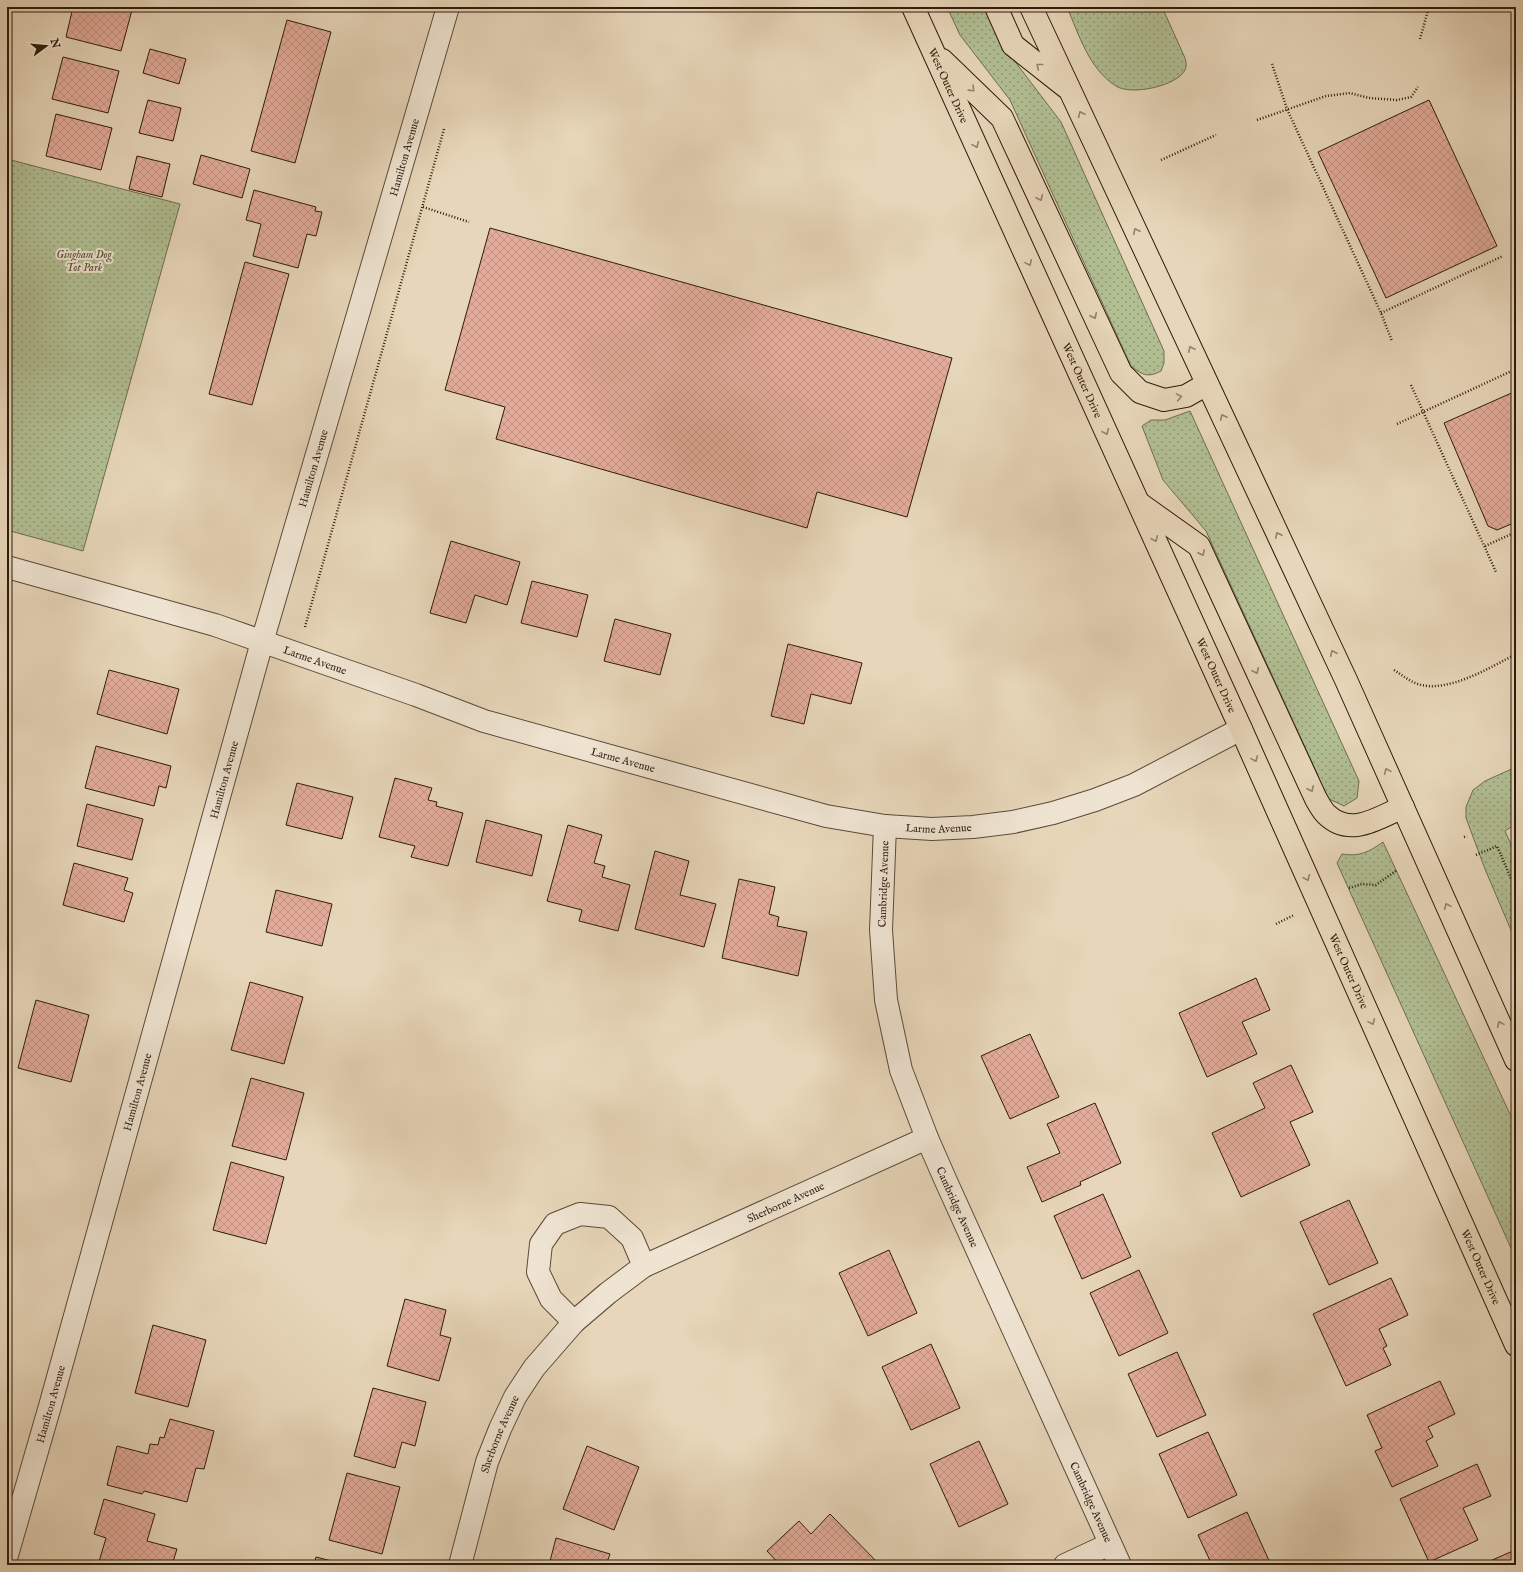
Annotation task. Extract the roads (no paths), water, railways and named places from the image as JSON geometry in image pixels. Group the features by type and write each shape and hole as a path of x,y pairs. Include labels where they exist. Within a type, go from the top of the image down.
{"main road":[{"name":"West Outer Drive","path":"913,7 1241,729 1516,1345"},
{"path":"996,7 1013,45 1070,90"},
{"path":"1031,7 1346,680 1516,1060"},
{"path":"934,52 1002,118 1121,373 1140,392 1164,400 1186,396 1207,384"},
{"path":"1139,504 1198,546 1316,799 1326,814 1341,824 1358,826 1403,807"}],"street":[{"name":"Hamilton Avenue","path":"7,1555 50,1406 262,642 448,7"},
{"name":"Larme Avenue","path":"7,567 214,625 416,695 484,721 826,816 885,826 932,829 973,827 1014,822 1053,813 1095,800 1134,784 1241,729"},
{"name":"Cambridge Avenue","path":"885,826 881,930 886,1000 901,1070 927,1138 1120,1565"},
{"name":"Sherborne Avenue","path":"460,1565 487,1462 515,1397 534,1368 574,1322 608,1293 644,1266 927,1138"},
{"path":"574,1322 551,1299 538,1272 541,1244 554,1224 580,1214 609,1217 632,1238 644,1266"},
{"path":"1065,1565 1110,1544"}],"park label":[{"name":"Gingham Dog Tot Park","path":"84,260"}]}
